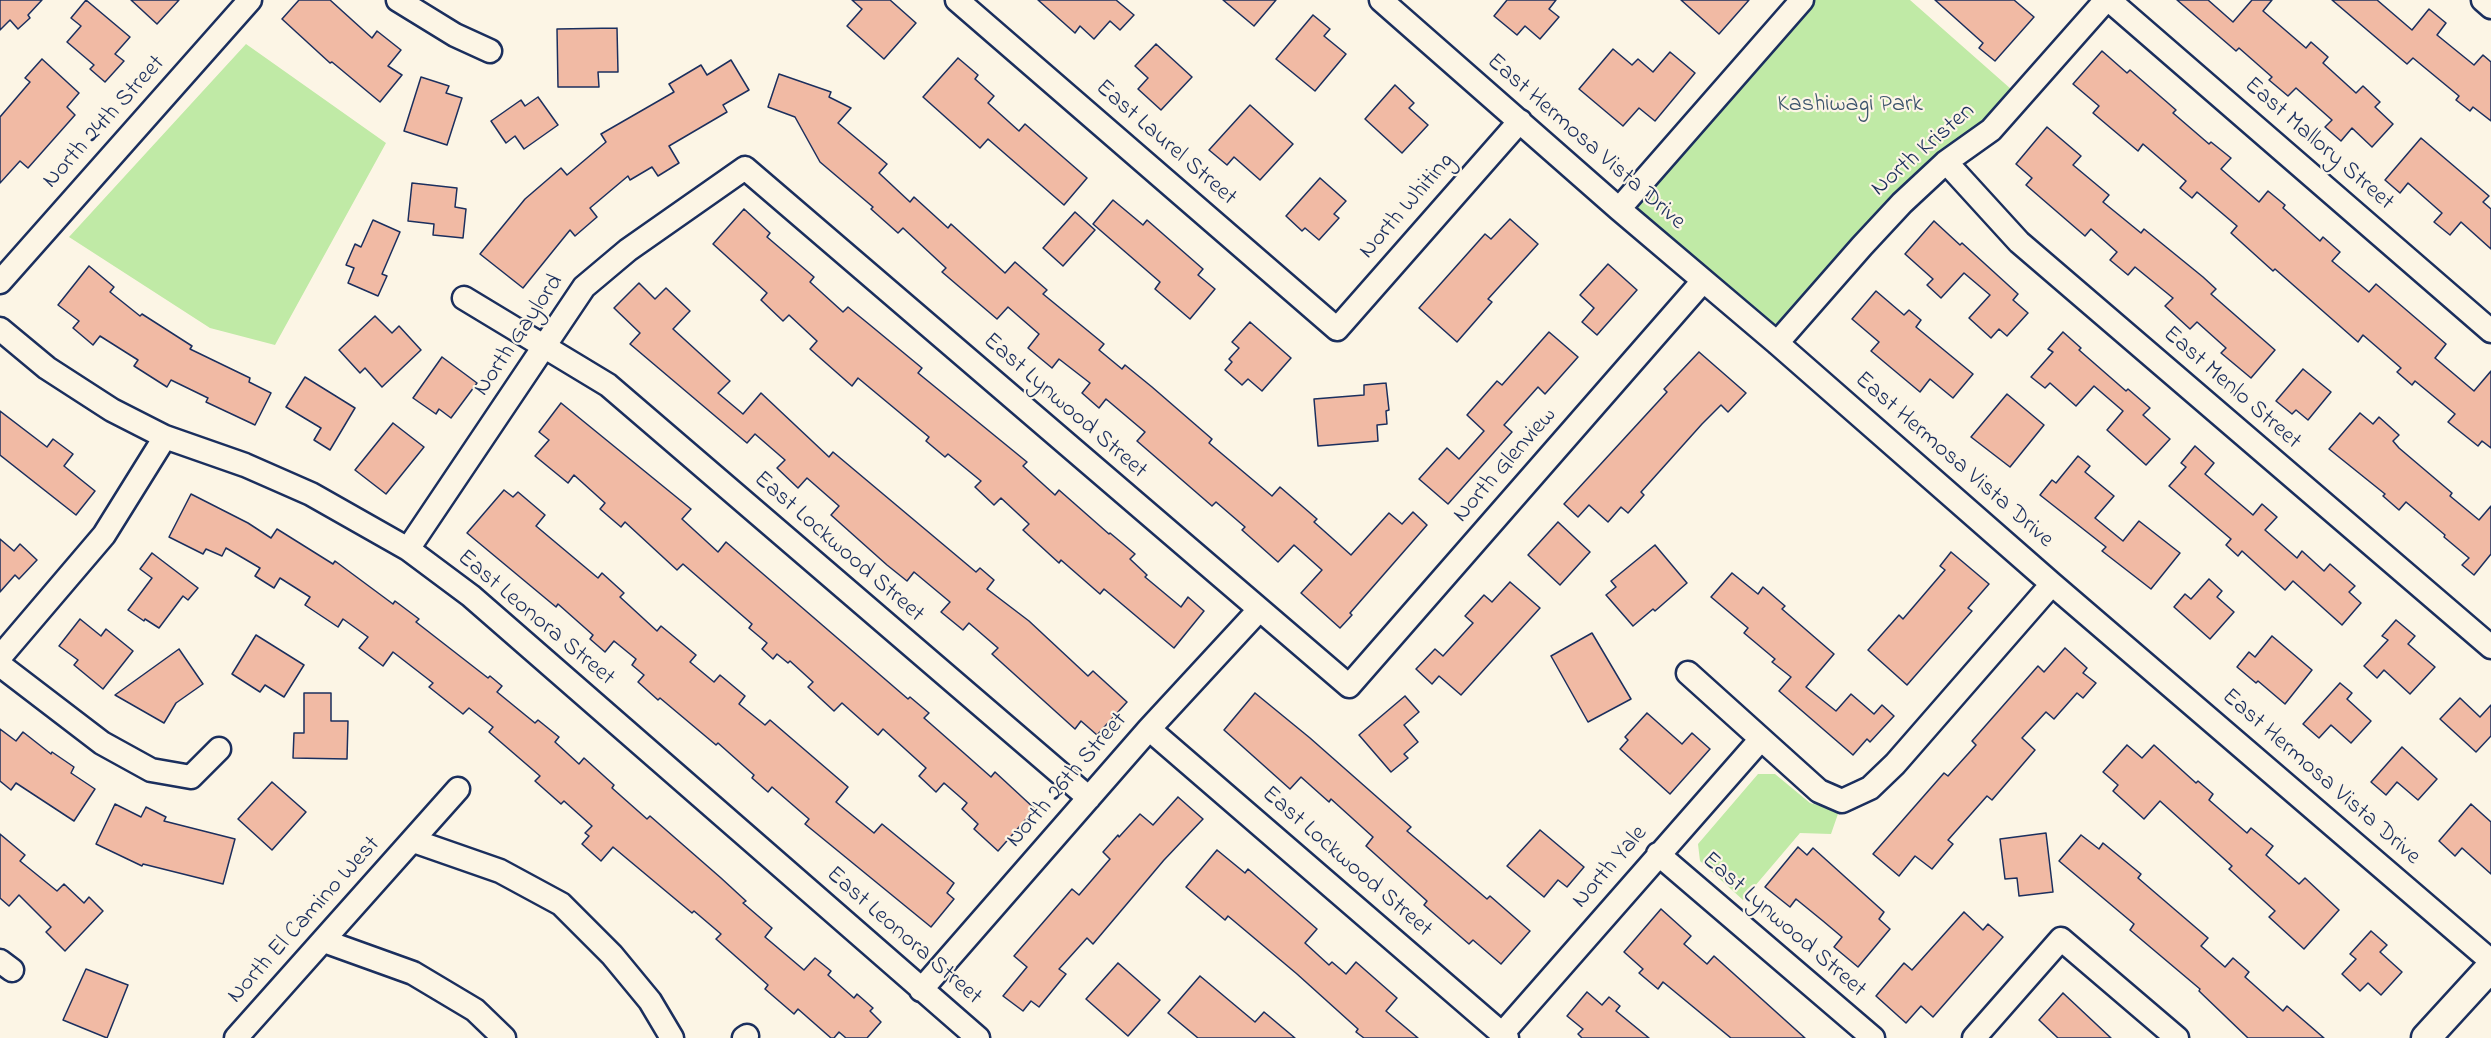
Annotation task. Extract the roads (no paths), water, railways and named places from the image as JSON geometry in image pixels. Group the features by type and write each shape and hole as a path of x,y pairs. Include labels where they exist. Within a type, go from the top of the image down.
{"main road":[{"path":"2426,1038 2491,967"}],"street":[{"name":"North 24th Street","path":"0,282 250,0"},
{"path":"398,0 455,35 490,51"},
{"name":"East Laurel Street","path":"957,0 1337,329"},
{"name":"East Hermosa Vista Drive","path":"1381,0 2052,584 2491,961"},
{"path":"1619,209 1802,0"},
{"name":"North Kristen","path":"1777,343 1862,246 1946,162 1991,130 2107,0"},
{"name":"East Mallory Street","path":"2107,0 2491,331"},
{"path":"2483,0 2491,7"},
{"name":"North Whiting","path":"1337,329 1520,121"},
{"name":"East Menlo Street","path":"1946,162 2019,242 2491,647"},
{"name":"North Gaylord","path":"408,549 546,347 584,287 627,250 745,168"},
{"name":"East Lynwood Street","path":"745,168 1349,686"},
{"name":"North Glenview","path":"1349,686 1703,281"},
{"name":"East Lockwood Street","path":"464,298 608,385 1089,798"},
{"name":"East Leonora Street","path":"0,329 47,368 112,410 165,437 245,465 311,494 408,549 471,596 978,1038"},
{"path":"0,657 104,536 165,437"},
{"path":"1688,674 1819,791 1842,801 1870,788 1895,764 2052,584"},
{"name":"North 26th Street","path":"921,990 1149,729 1259,610"},
{"path":"0,665 102,743 151,770 191,777 219,749"},
{"name":"East Lockwood Street","path":"1149,729 1505,1036"},
{"name":"North Yale","path":"1505,1036 1658,854 1761,739"},
{"name":"North El Camino West","path":"236,1038 459,789"},
{"path":"414,841 500,870 561,904 620,964 650,1001 672,1038"},
{"name":"East Lynwood Street","path":"1658,854 1873,1038"},
{"path":"1974,1038 2061,939 2177,1038"},
{"path":"324,941 413,973 475,1010 504,1038"}],"park label":[{"name":"Kashiwagi Park","path":"1850,106"}]}
